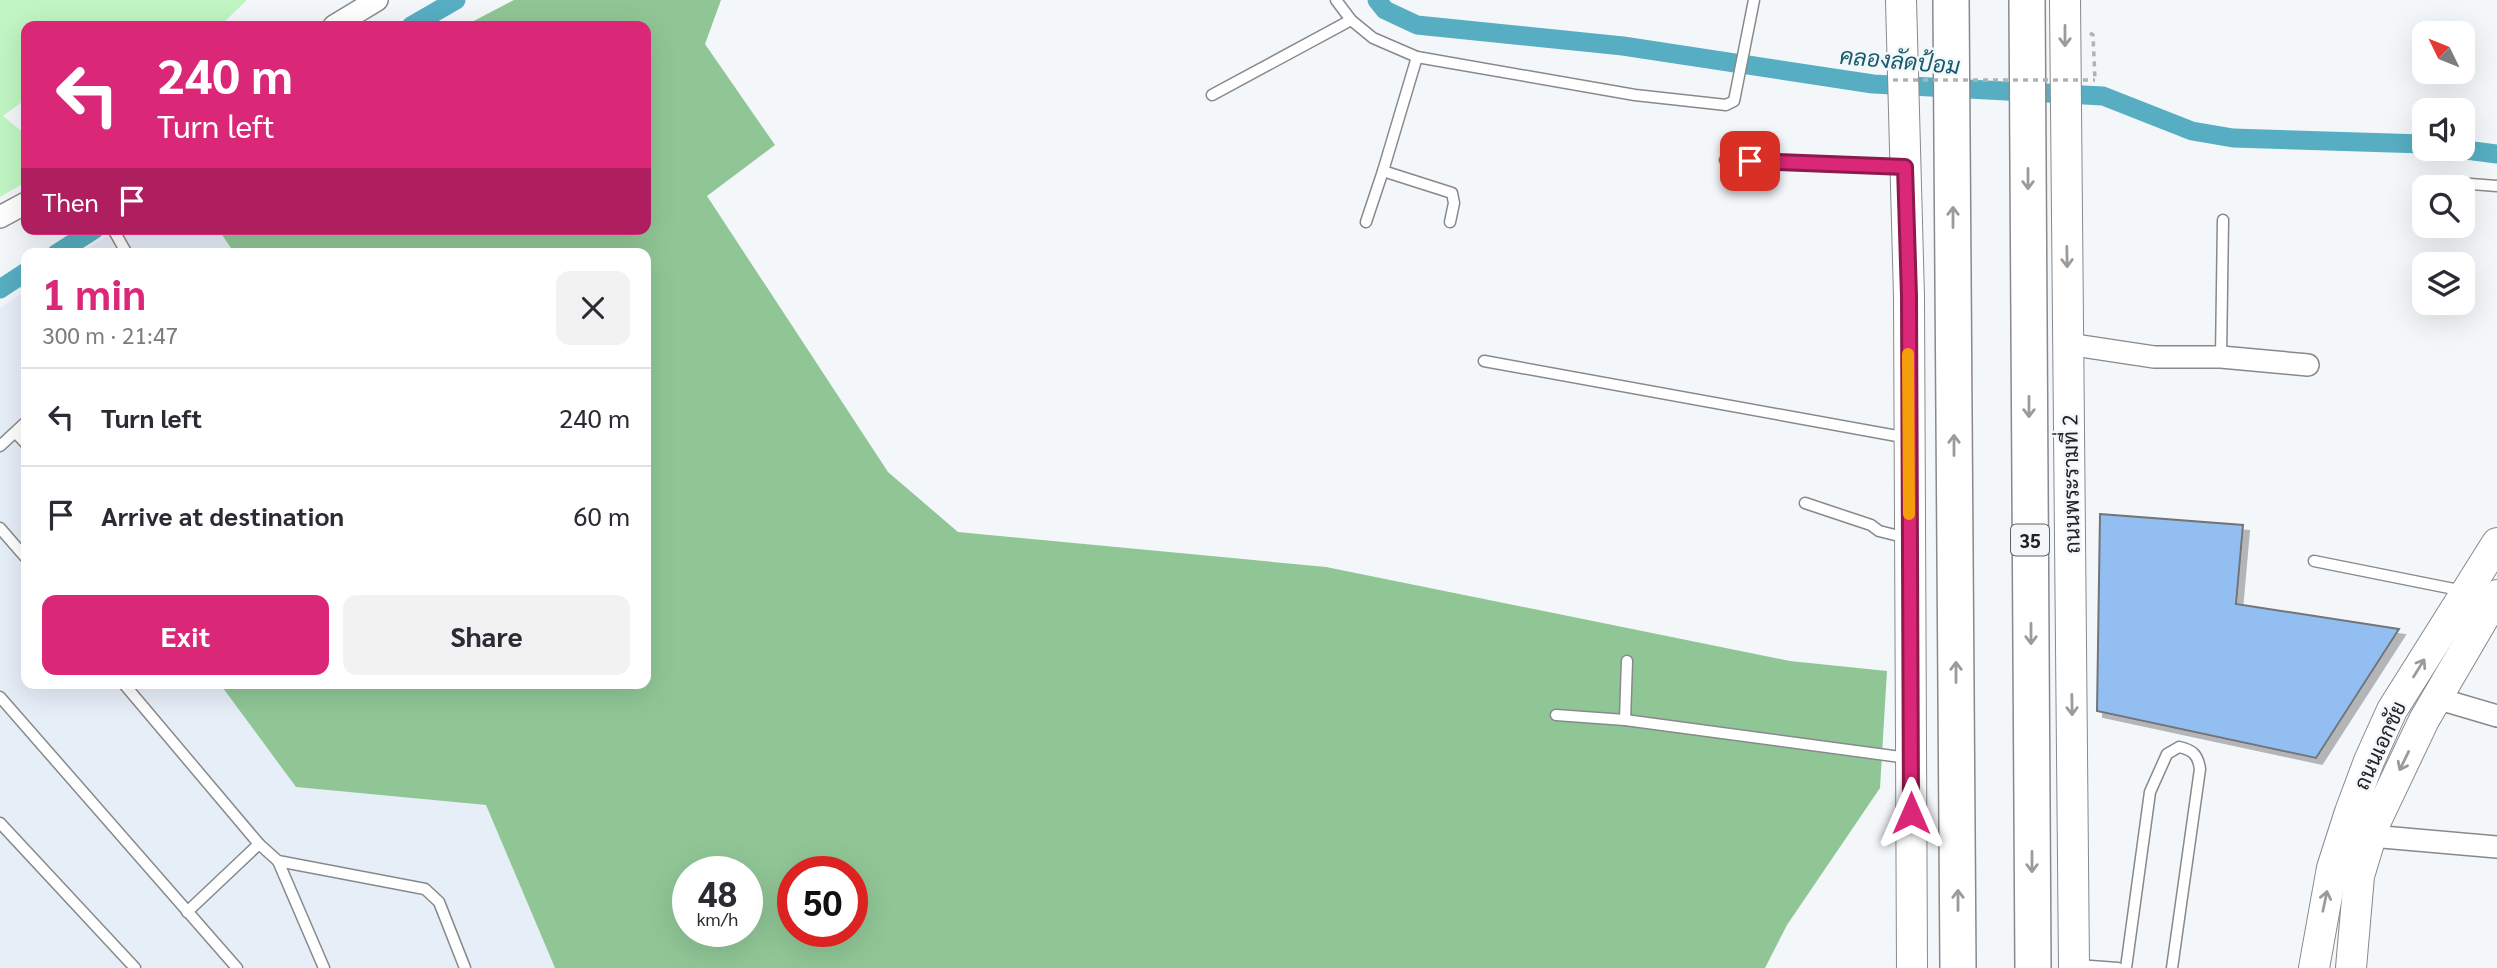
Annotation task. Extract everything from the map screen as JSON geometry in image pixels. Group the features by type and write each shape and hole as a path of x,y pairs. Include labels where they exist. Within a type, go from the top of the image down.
{"highway":[{"path":"1951,0 1958,968"},
{"name":"ถนนพระรามที่ 2","path":"2028,0 2033,968"}],"main road":[{"path":"1901,0 1909,296 1912,968"},
{"name":"ถนนพระรามที่ 2","path":"2065,0 2074,967"},
{"name":"ถนนเอกชัย","path":"2314,968 2332,868 2369,761 2392,710 2497,543"},
{"name":"ถนนเอกชัย","path":"2351,968 2359,876 2371,836 2398,772 2436,698 2497,595"}],"street":[{"path":"342,21 377,0"},
{"path":"0,217 21,206"},
{"path":"2068,344 2154,357 2221,357 2308,365"},
{"path":"2436,698 2497,716"},
{"path":"2371,836 2497,847"}],"lane":[{"path":"1336,0 1350,20 1373,38 1418,57 1635,95 1726,106 1734,101 1754,0"},
{"path":"1212,95 1350,20"},
{"path":"1366,222 1418,57"},
{"path":"1725,160 1905,167"},
{"path":"1383,171 1452,193 1454,203 1450,222"},
{"path":"2475,184 2497,186"},
{"path":"2221,357 2223,220"},
{"path":"1484,361 1908,438"},
{"path":"0,446 21,428"},
{"path":"16,433 21,438"},
{"path":"1805,503 1871,525 1880,531 1910,539"},
{"path":"0,528 21,552"},
{"path":"2314,561 2467,592"},
{"path":"1625,720 1627,661"},
{"path":"128,689 259,844 278,861 324,968"},
{"path":"0,698 237,968"},
{"path":"1556,715 1625,720 1911,759"},
{"path":"2126,968 2150,792 2166,754 2179,747 2190,749 2196,755 2200,769 2172,968"},
{"path":"0,823 135,968"},
{"path":"187,912 259,844"},
{"path":"278,861 425,888 439,902 465,968"},
{"path":"2074,967 2118,968"}],"path":[{"path":"1893,80 2095,80"}],"shaded area":[{"path":"108,235 222,235 231,248 90,248"},
{"path":"21,293 21,689 224,689 296,787 486,805 555,968 0,968 0,308"}],"green space":[{"path":"0,0 247,0 225,21 21,21 21,103 3,116 21,131 21,185 0,197"},
{"path":"514,0 721,0 705,44 775,145 707,196 888,472 958,532 1326,567 1790,661 1887,671 1880,788 1787,925 1765,968 555,968 486,805 296,787 224,689 651,689 651,248 231,248 222,235 651,235 651,21 474,21"}],"building":[{"path":"2100,514 2243,525 2236,604 2399,629 2316,758 2097,711"}],"waterway":[{"path":"420,21 456,0"},
{"name":"คลองลัดป้อม","path":"1377,0 1385,10 1417,25 1623,46 1873,84 2103,96 2192,131 2233,138 2412,144"},
{"name":"คลองลัดป้อม","path":"2475,151 2497,154"},
{"path":"65,248 86,235"},
{"path":"0,289 21,275"}],"slow traffic":[{"path":"1908,354 1909,514"}],"route":[{"path":"1750,161 1905,167 1909,296 1911,813"}]}
